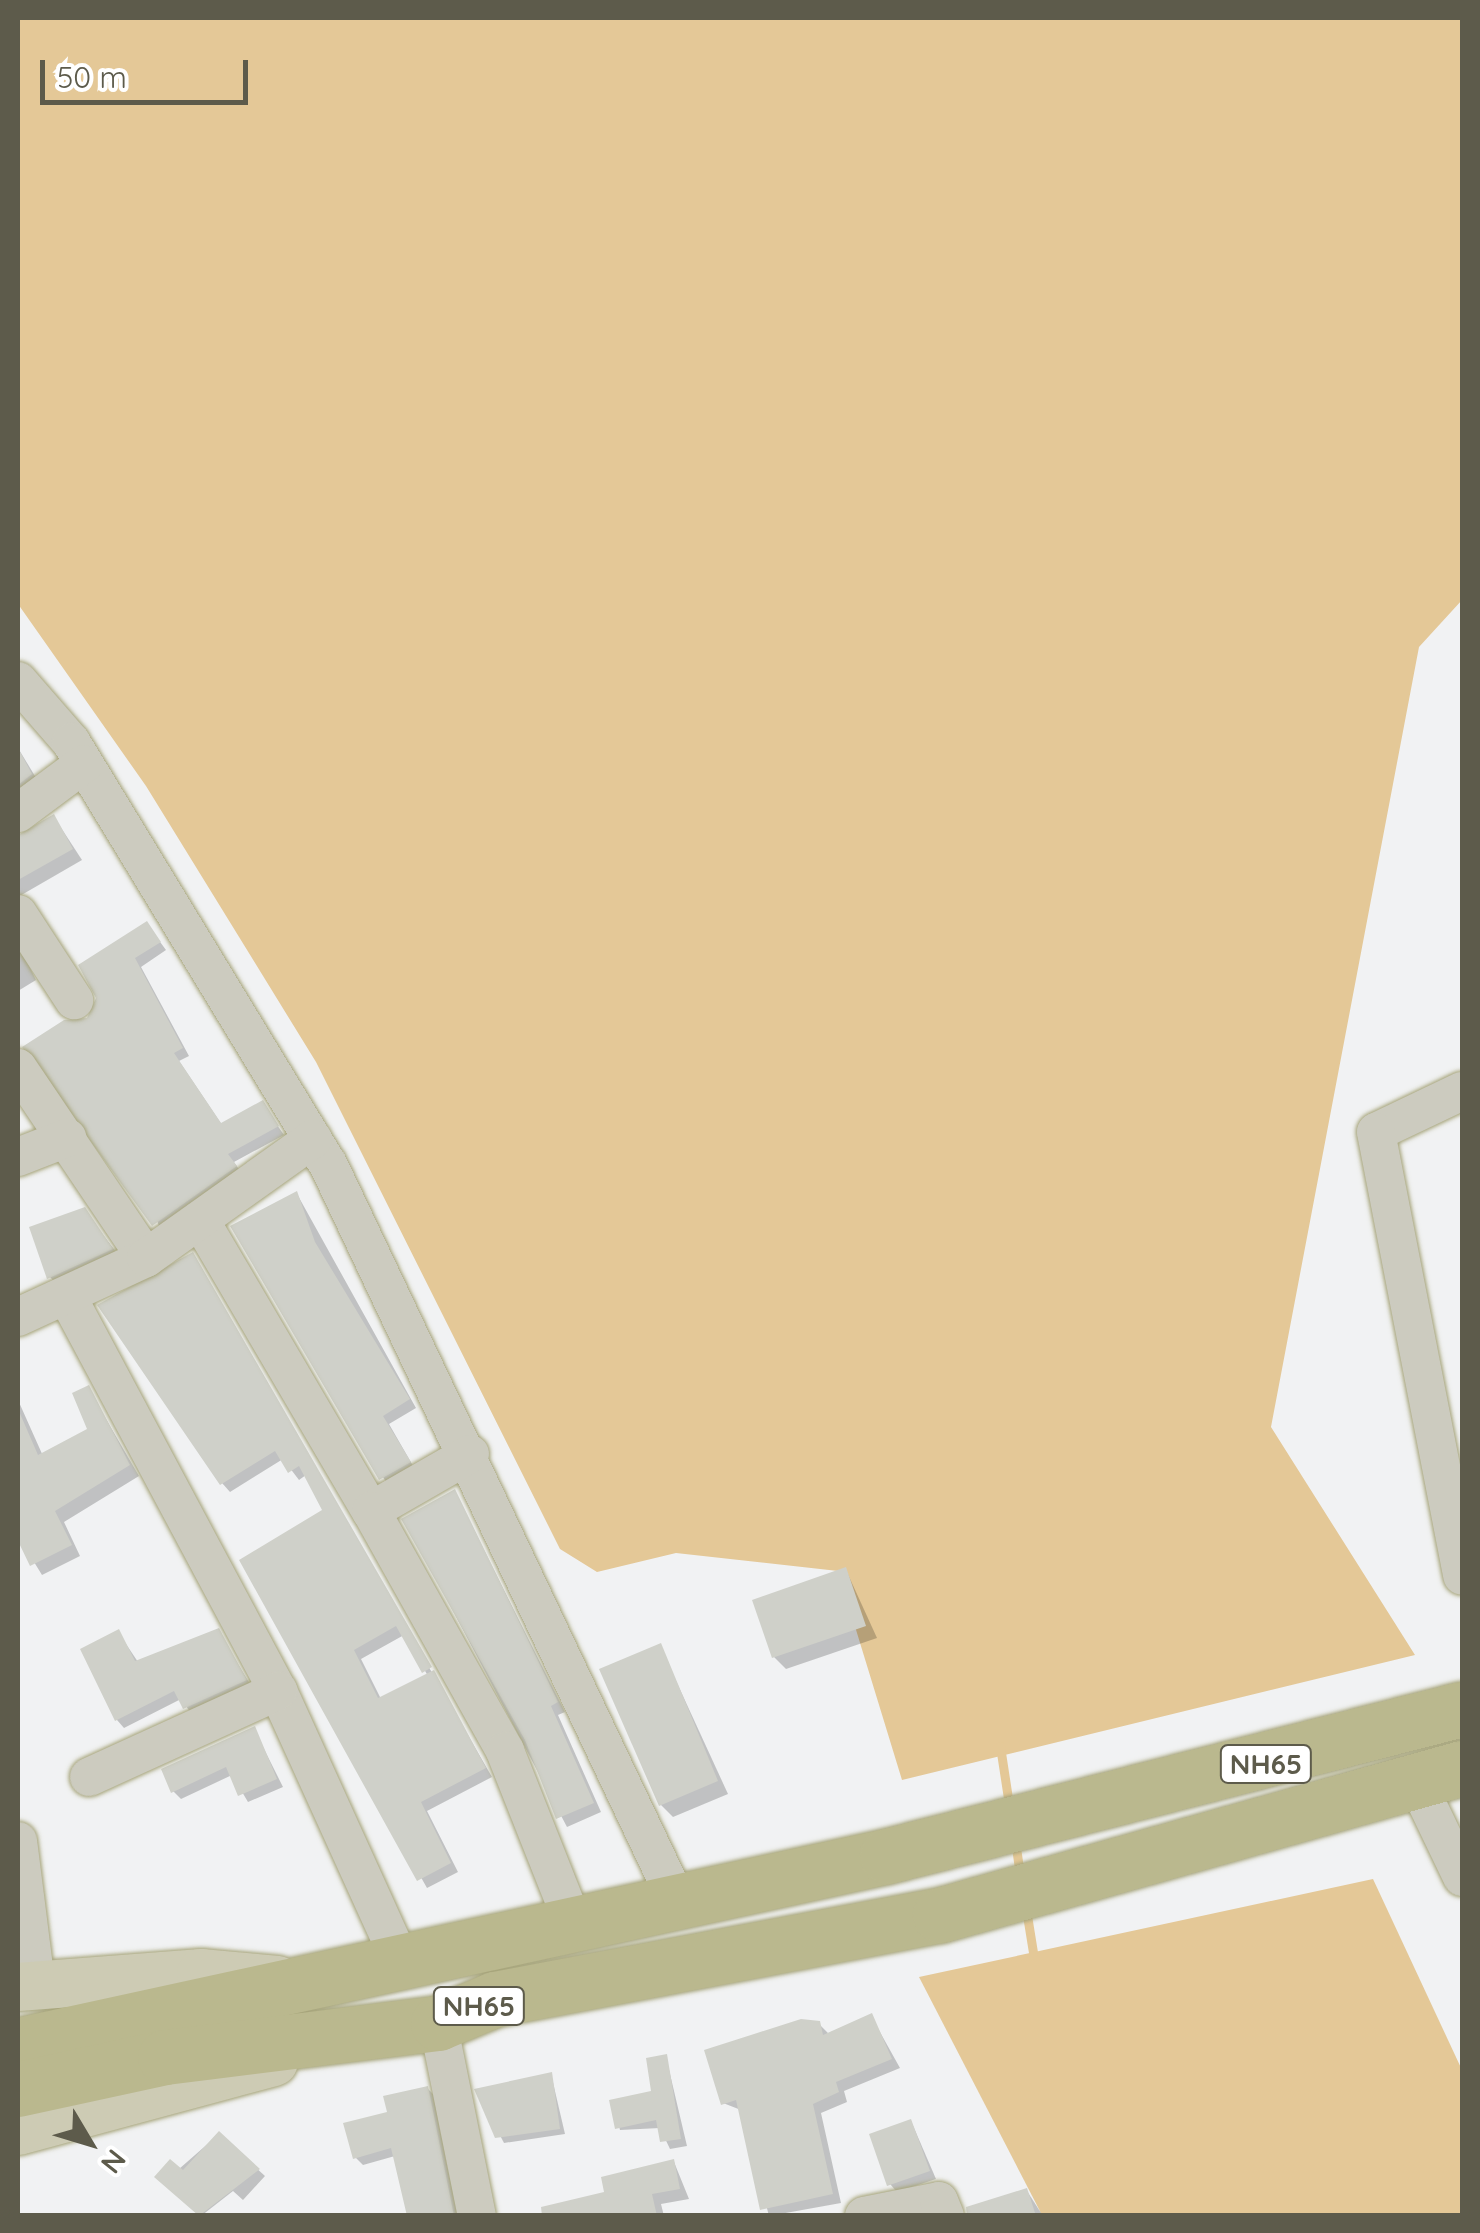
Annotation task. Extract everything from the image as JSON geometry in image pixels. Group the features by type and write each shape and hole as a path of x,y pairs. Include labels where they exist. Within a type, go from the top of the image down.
{"highway":[{"name":"NH65","path":"18,2045 398,1956 887,1856 1068,1813 1462,1709"},
{"name":"NH65","path":"18,2088 164,2058 438,2022 495,1999 940,1915 1082,1872 1440,1776"}],"main road":[{"path":"27,1985 201,1973 293,1982"},
{"path":"18,2131 438,2022"}],"street":[{"path":"18,681 84,764 313,1140 470,1454 677,1901"},
{"path":"18,813 84,764"},
{"path":"18,914 74,1000"},
{"path":"18,1068 146,1258"},
{"path":"1462,1086 1376,1132 1462,1576"},
{"path":"18,1157 67,1138"},
{"path":"18,1318 68,1298 146,1258 313,1140"},
{"path":"200,1220 371,1511 505,1750 574,1923"},
{"path":"68,1298 278,1690 398,1956"},
{"path":"371,1511 470,1454"},
{"path":"90,1777 278,1690"},
{"path":"1440,1776 1462,1877"},
{"path":"18,1842 27,1985"},
{"path":"438,2022 477,2216"},
{"path":"864,2216 939,2201 945,2216"}],"shaded area":[{"path":"18,18 1462,18 1462,600 1419,647 1271,1427 1415,1655 902,1780 838,1571 676,1553 597,1572 560,1549 316,1062 146,786 18,604"},
{"path":"1373,1879 1462,2070 1462,2215 1042,2215 919,1977"}],"building":[{"path":"18,748 32,774 18,785"},
{"path":"54,814 73,849 18,880 18,835"},
{"path":"147,921 161,942 135,958 183,1048 174,1053 221,1123 263,1100 279,1126 228,1154 237,1166 152,1226 22,1047 64,1020 87,1018 96,998 78,965"},
{"path":"297,1191 315,1242 410,1399 383,1416 411,1462 379,1480 230,1226"},
{"path":"85,1207 113,1249 47,1279 29,1227"},
{"path":"193,1252 432,1667 422,1673 396,1626 354,1650 378,1698 434,1670 486,1768 421,1802 451,1863 417,1881 239,1560 322,1510 299,1466 288,1473 275,1451 220,1485 97,1305"},
{"path":"89,1385 130,1465 55,1511 72,1545 30,1566 18,1541 18,1409 38,1455 87,1429 72,1393"},
{"path":"455,1489 558,1702 551,1706 594,1803 556,1819 525,1740 401,1519"},
{"path":"846,1567 866,1626 772,1658 752,1600"},
{"path":"219,1628 247,1680 183,1709 174,1691 115,1721 80,1649 119,1629 135,1661"},
{"path":"661,1643 718,1781 659,1806 599,1669"},
{"path":"255,1726 277,1779 238,1796 226,1767 171,1793 161,1769"},
{"path":"872,2013 892,2059 836,2082 839,2092 813,2104 833,2194 760,2210 736,2100 721,2105 704,2050 801,2019 820,2021 823,2035"},
{"path":"667,2054 681,2139 660,2142 656,2120 615,2129 609,2100 651,2091 646,2058"},
{"path":"552,2072 560,2129 495,2138 474,2089"},
{"path":"428,2086 454,2216 407,2216 391,2148 353,2159 343,2123 387,2112 383,2096"},
{"path":"911,2119 930,2171 887,2186 869,2134"},
{"path":"219,2131 260,2169 199,2216 154,2177 170,2159 183,2170"},
{"path":"674,2159 680,2189 652,2194 657,2216 542,2216 541,2207 604,2192 601,2177"},
{"path":"1027,2188 1036,2216 967,2216 966,2207"}],"waterway":[{"path":"1000,1746 1009,1805"},
{"path":"1015,1840 1020,1874"},
{"path":"1026,1909 1033,1952"}]}
